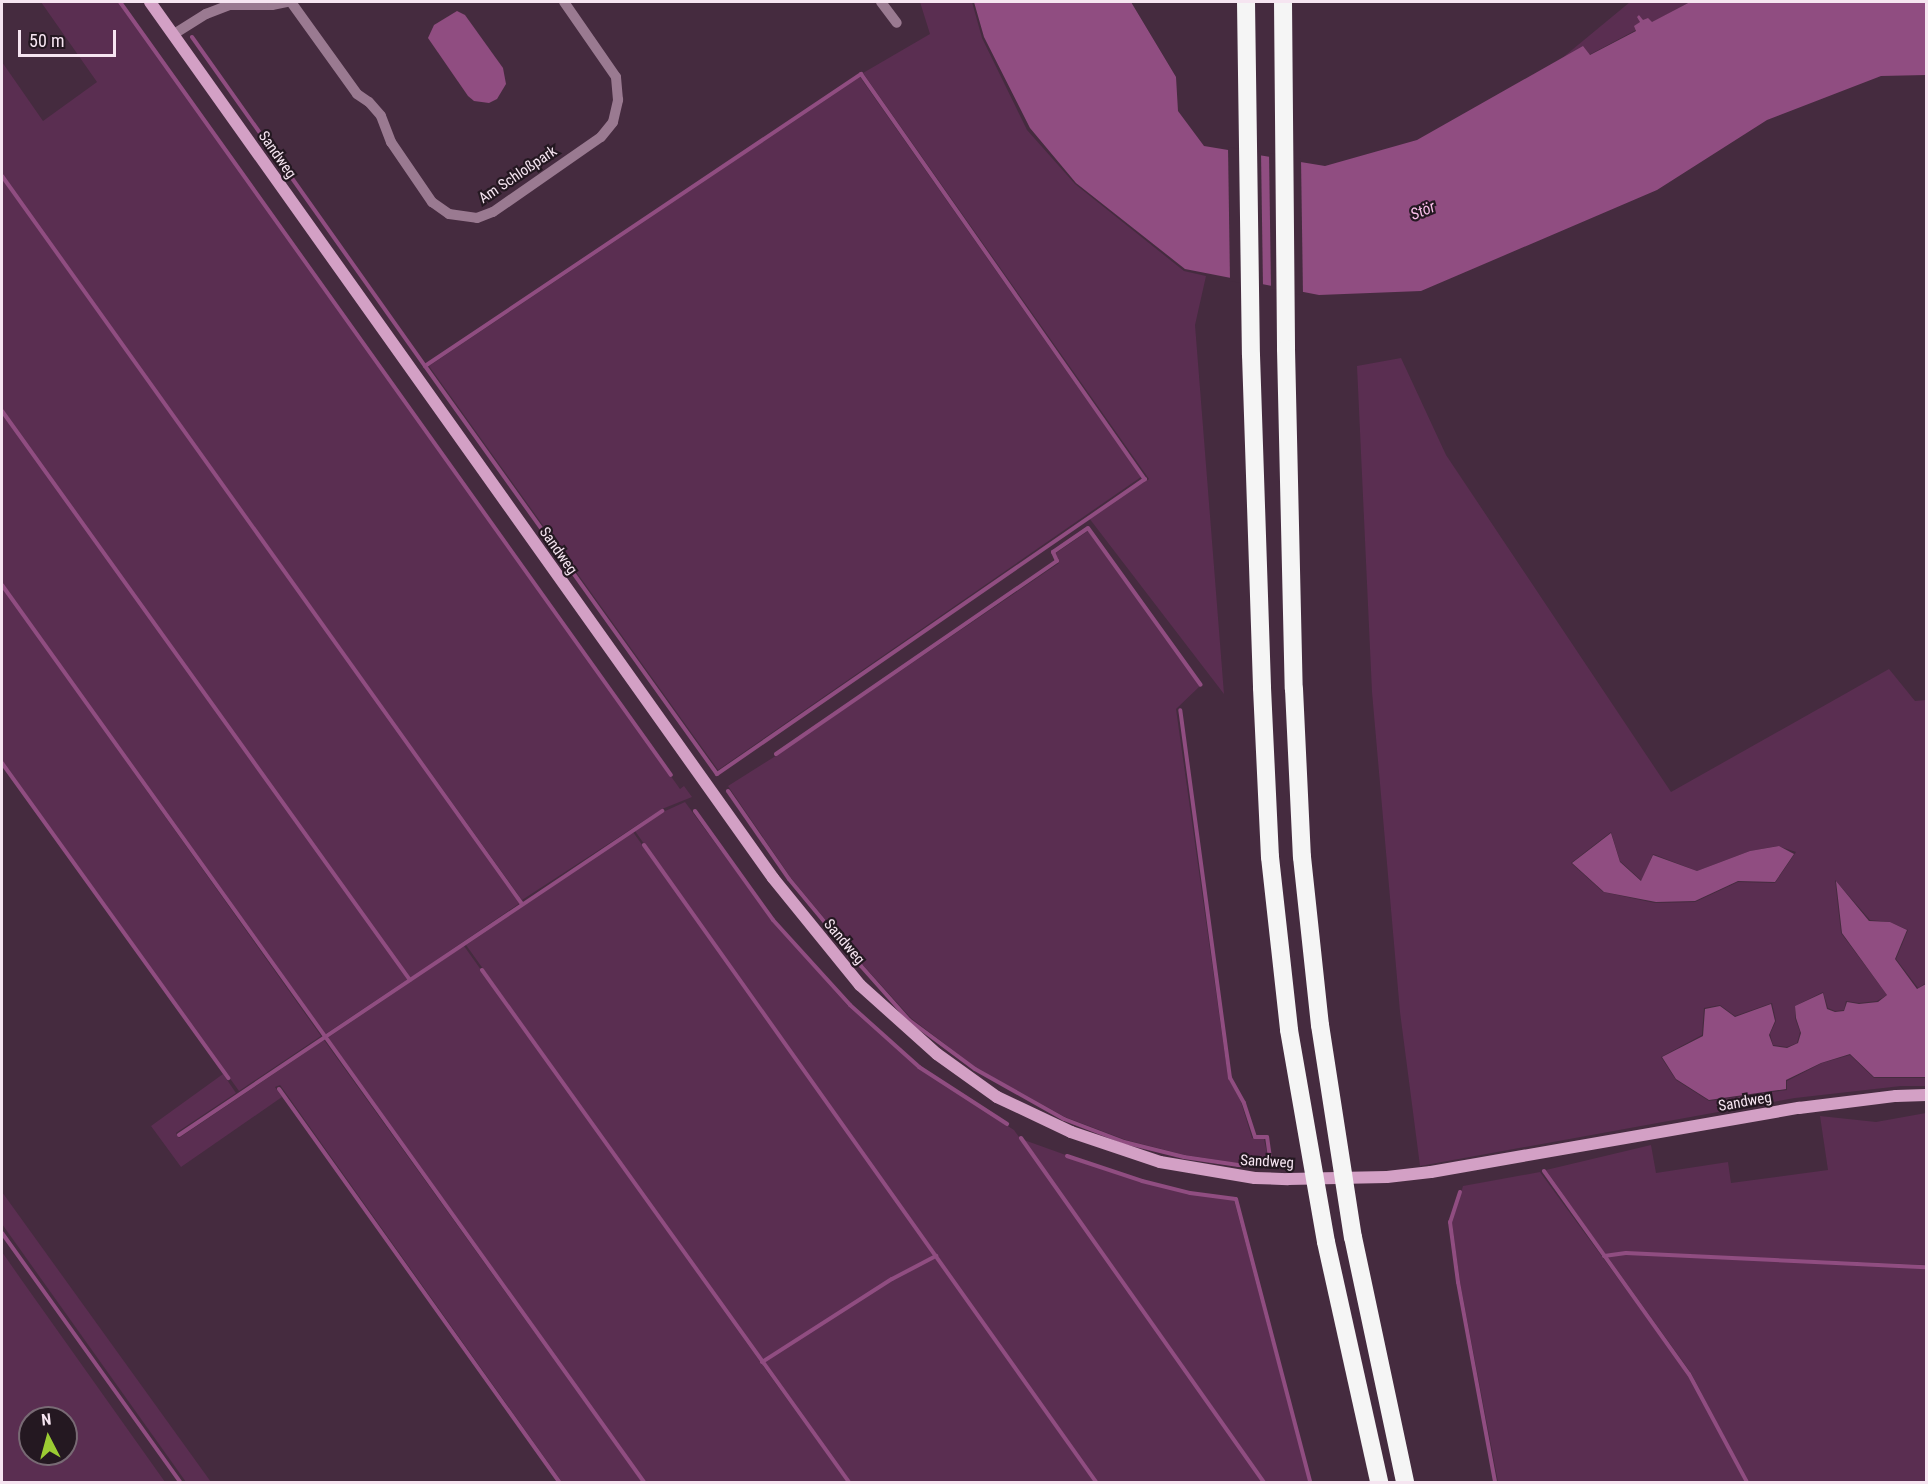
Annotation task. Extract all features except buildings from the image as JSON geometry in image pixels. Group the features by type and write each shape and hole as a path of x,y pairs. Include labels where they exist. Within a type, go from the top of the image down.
{"highway":[{"path":"1246,2 1252,367 1270,857 1289,1030 1326,1242 1379,1482"},
{"path":"1283,2 1286,349 1294,689 1302,857 1320,1025 1353,1237 1405,1482"}],"street":[{"name":"Sandweg","path":"150,2 773,878 861,985 937,1054 997,1097 1071,1132 1160,1162 1244,1176 1288,1179 1387,1177 1431,1172 1799,1108 1896,1096 1926,1095"},
{"name":"Am Schloßpark","path":"174,34 206,14 229,5 272,5 289,2 357,94 369,102 381,116 391,142 432,202 449,214 477,218 493,212 601,137 613,122 618,100 616,77 564,2"},
{"path":"881,2 897,23"}],"shaded area":[{"path":"41,2 119,2 680,789 684,786 692,797 662,809 522,900 2,175 2,62 43,121 97,82"},
{"path":"920,2 972,2 982,38 1027,130 1075,184 1184,271 1206,276 1195,325 1224,694 1089,518 1149,479 863,73 930,34"},
{"path":"1630,2 1690,2 1651,23 1643,21 1639,15 1640,22 1636,30 1589,55 1561,59"},
{"path":"860,77 1141,477 718,770 429,366"},
{"path":"2,179 520,903 410,978 2,409"},
{"path":"1401,358 1446,455 1671,792 1889,669 1915,701 1926,700 1926,983 1918,988 1896,959 1908,930 1890,922 1870,920 1835,880 1841,933 1887,995 1877,1001 1859,1003 1846,1001 1844,1010 1835,1011 1828,1008 1823,992 1795,1006 1795,1018 1800,1032 1797,1043 1787,1047 1773,1045 1770,1034 1776,1021 1772,1003 1735,1016 1720,1005 1704,1008 1702,1035 1661,1057 1676,1080 1709,1101 1787,1090 1787,1081 1822,1063 1850,1055 1874,1078 1926,1078 1926,1086 1901,1086 1795,1098 1420,1166 1400,1012 1372,692 1357,366","holes":["1611,832 1620,861 1642,881 1653,854 1697,871 1750,851 1778,846 1796,852 1775,883 1738,882 1695,902 1655,903 1603,892 1571,863"]},
{"path":"2,412 408,979 324,1035 2,582"},
{"path":"1088,531 1200,686 1176,709 1228,1077 1241,1102 1252,1138 1264,1139 1269,1162 1238,1163 1185,1155 1126,1140 1065,1117 976,1068 911,1018 863,965 791,878 728,786 1059,563 1056,553"},
{"path":"2,587 321,1036 239,1091 2,760"},
{"path":"685,802 772,920 848,1006 918,1068 1014,1130 1263,1482 1097,1482 635,831 663,812"},
{"path":"633,832 934,1255 891,1278 763,1360 466,945"},
{"path":"464,946 847,1482 645,1482 326,1039"},
{"path":"324,1040 642,1482 562,1482 280,1085 275,1087 282,1097 181,1167 151,1126 223,1074 236,1093 176,1133 179,1138"},
{"path":"1926,1113 1926,1265 1626,1252 1605,1254 1546,1170 1651,1145 1656,1173 1728,1162 1731,1183 1828,1170 1820,1116 1876,1122"},
{"path":"1024,1140 1141,1182 1234,1200 1309,1482 1266,1482"},
{"path":"1540,1172 1688,1374 1745,1482 1498,1482 1460,1282 1452,1223 1463,1186"},
{"path":"2,1192 211,1482 186,1482 2,1224"},
{"path":"2,1252 165,1482 2,1482"},
{"path":"1626,1254 1926,1268 1926,1482 1748,1482 1691,1373 1607,1256"},
{"path":"935,1257 1094,1482 850,1482 764,1362 892,1280"}],"water":[{"name":"Stör","path":"974,2 1131,2 1176,77 1178,111 1204,146 1325,166 1417,140 1583,46 1590,55 1636,31 1634,26 1640,22 1637,17 1639,15 1643,20 1648,18 1652,22 1690,2 1926,2 1926,75 1881,76 1767,120 1657,190 1421,291 1319,295 1185,269 1076,183 1030,128 984,37"},
{"path":"457,11 465,15 503,68 506,84 497,99 489,103 474,101 468,96 428,38 434,25"},
{"path":"1611,833 1620,862 1641,881 1653,855 1697,871 1750,851 1779,846 1794,854 1775,882 1738,881 1695,901 1656,902 1604,892 1572,863"},
{"path":"1836,881 1869,921 1890,922 1907,930 1895,959 1917,989 1926,984 1926,1077 1874,1077 1850,1054 1821,1063 1786,1080 1786,1089 1709,1100 1676,1079 1662,1057 1703,1036 1705,1009 1720,1006 1735,1017 1771,1004 1775,1021 1769,1035 1773,1046 1787,1048 1798,1043 1801,1033 1795,1006 1823,993 1827,1009 1835,1012 1844,1011 1847,1002 1859,1004 1878,1002 1887,995 1842,933"}],"pier":[{"path":"1228,147 1261,152 1263,287 1230,281"},
{"path":"1269,153 1301,159 1303,295 1271,289"}],"waterway":[{"path":"120,2 671,775"},
{"path":"192,37 425,366"},
{"path":"861,74 1145,479 717,774 425,366 861,74"},
{"path":"2,176 522,904"},
{"path":"2,411 410,980"},
{"path":"776,754 1057,561 1053,552 1088,528 1201,685"},
{"path":"2,585 644,1482"},
{"path":"728,791 789,879 861,966 909,1020 975,1069 1064,1119 1124,1142 1184,1157 1238,1165 1271,1165 1267,1137 1255,1137 1244,1103 1230,1078 1180,710"},
{"path":"2,763 228,1078"},
{"path":"179,1135 662,811"},
{"path":"695,811 773,920 850,1005 919,1067 1007,1124"},
{"path":"644,845 1096,1482"},
{"path":"482,970 849,1482"},
{"path":"279,1089 559,1482"},
{"path":"1021,1138 1264,1482"},
{"path":"1067,1156 1142,1181 1190,1193 1236,1199 1310,1482"},
{"path":"1544,1171 1689,1374 1747,1482"},
{"path":"1460,1192 1450,1222 1458,1282 1495,1482"},
{"path":"2,1233 180,1482"},
{"path":"1604,1256 1626,1253 1926,1267"},
{"path":"762,1362 892,1279 936,1256"}]}
